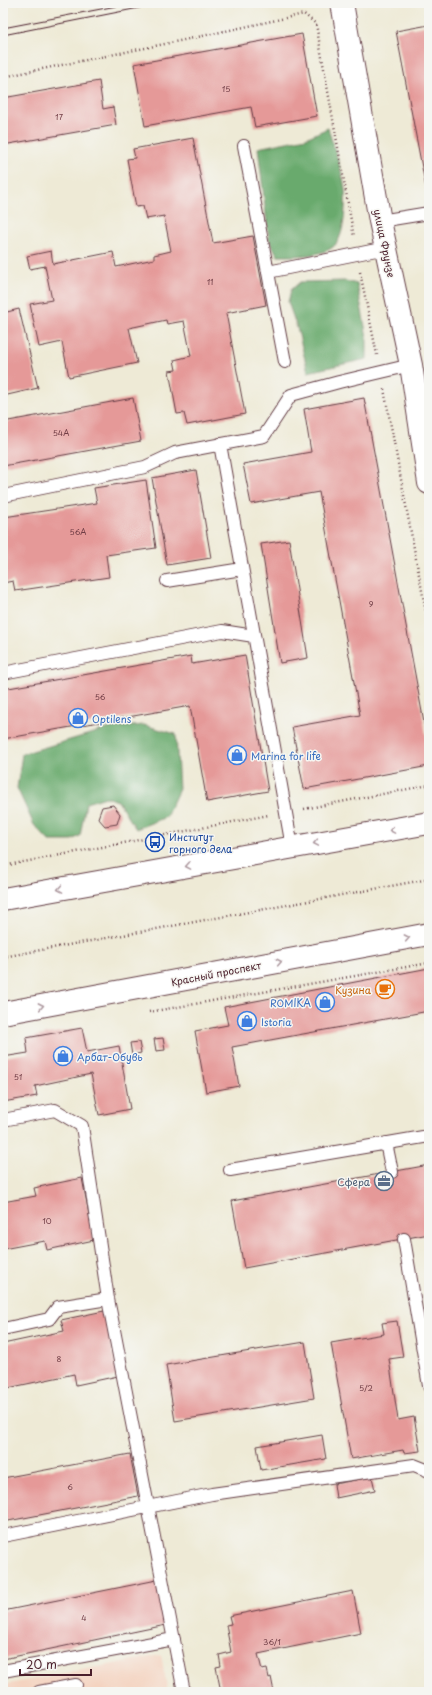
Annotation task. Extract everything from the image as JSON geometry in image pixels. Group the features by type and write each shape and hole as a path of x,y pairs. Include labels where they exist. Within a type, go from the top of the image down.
{"main road":[{"name":"улица Фрунзе","path":"342,3 380,222 411,365 429,480"},
{"path":"3,899 429,823"},
{"name":"Красный проспект","path":"3,1013 429,934"}],"lane":[{"path":"244,146 285,362"},
{"path":"380,222 429,213"},
{"path":"268,272 386,248"},
{"path":"3,496 145,467 175,453 264,436 291,395 411,365"},
{"path":"220,444 292,847"},
{"path":"166,581 242,569"},
{"path":"3,673 222,630 254,636"},
{"path":"3,1120 55,1110 82,1126 108,1299 184,1692"},
{"path":"230,1170 429,1136"},
{"path":"386,1143 392,1172"},
{"path":"404,1238 429,1386"},
{"path":"3,1329 49,1319 58,1307 108,1299"},
{"path":"3,1536 212,1494 414,1465 429,1470"},
{"path":"3,1671 174,1639"},
{"path":"39,1692 76,1686"}],"path":[{"path":"3,77 177,42 304,14 316,24 357,254 429,628"},
{"path":"3,866 429,785"},
{"path":"3,957 429,879"},
{"path":"142,1013 429,963"}],"shaded area":[{"path":"161,1655 168,1692 3,1692 3,1685"}],"green space":[{"path":"328,128 340,167 345,190 344,218 339,239 331,248 317,254 278,256 269,240 258,148 306,138"},
{"path":"346,281 357,284 367,337 367,359 308,372 298,331 288,302 291,290 300,282"},
{"path":"144,725 176,734 179,789 166,817 136,829 118,801 106,797 86,803 80,836 70,841 49,841 34,825 17,788 22,754 110,728"}],"building":[{"path":"429,25 429,199 428,199 396,31"},
{"path":"302,34 317,116 255,127 251,107 145,126 134,64"},
{"path":"99,81 103,109 113,107 116,125 3,145 3,98"},
{"path":"193,138 213,243 253,236 266,305 226,313 245,414 187,425 184,413 177,414 169,371 176,370 174,360 191,356 184,321 167,324 166,320 129,328 137,363 69,377 62,342 39,347 30,304 52,300 45,266 30,269 27,256 51,251 53,264 113,252 116,267 154,259 154,255 171,251 164,216 146,219 143,206 136,207 127,159 135,158 133,149"},
{"path":"19,309 38,388 3,396 3,313"},
{"path":"133,398 141,441 3,466 3,422"},
{"path":"364,398 429,750 429,766 304,789 292,727 360,715 319,492 251,504 243,464 311,452 304,409"},
{"path":"196,470 211,558 167,565 152,478"},
{"path":"146,480 156,548 106,555 109,577 15,591 13,581 3,583 3,513 4,517 97,503 94,488"},
{"path":"289,540 308,658 280,663 261,544"},
{"path":"245,655 268,791 207,802 190,706 3,739 3,689 191,656 192,664"},
{"path":"113,805 120,814 117,824 105,826 98,818 102,807"},
{"path":"429,968 429,1011 232,1047 239,1086 206,1092 195,1031 228,1025 224,1007"},
{"path":"82,1028 87,1052 119,1046 130,1109 99,1115 91,1074 35,1086 37,1096 3,1102 3,1057 28,1053 26,1038"},
{"path":"163,1038 165,1050 156,1051 154,1039"},
{"path":"139,1042 141,1053 132,1055 130,1043"},
{"path":"429,1165 429,1234 244,1268 232,1201"},
{"path":"82,1178 94,1240 47,1250 45,1241 3,1249 3,1202 36,1196 34,1188"},
{"path":"104,1311 118,1376 76,1385 74,1374 3,1389 3,1344 64,1331 61,1320"},
{"path":"397,1321 403,1357 389,1359 398,1420 414,1417 420,1451 404,1453 403,1450 351,1459 331,1343 384,1334 382,1323"},
{"path":"305,1342 314,1398 175,1421 166,1365"},
{"path":"322,1435 326,1459 261,1470 257,1446"},
{"path":"130,1454 138,1496 3,1522 3,1478"},
{"path":"372,1477 375,1490 336,1498 334,1484"},
{"path":"157,1580 166,1625 3,1659 3,1611"},
{"path":"353,1591 361,1633 258,1654 262,1670 267,1669 269,1678 271,1677 274,1692 221,1692 216,1667 221,1666 219,1655 231,1652 226,1625 231,1624 229,1616"}],"tram line":[{"path":"3,28 132,3"},
{"path":"3,35 164,3"}],"place":[{"name":"Optilens","path":"78,718"},
{"name":"Marina for life","path":"237,755"},
{"name":"Институт горного дела","path":"155,842"},
{"name":"Кузина","path":"385,989"},
{"name":"ROMIKA","path":"325,1002"},
{"name":"Istoria","path":"247,1021"},
{"name":"Арбат-Обувь","path":"63,1056"},
{"name":"Сфера","path":"384,1181"}]}
